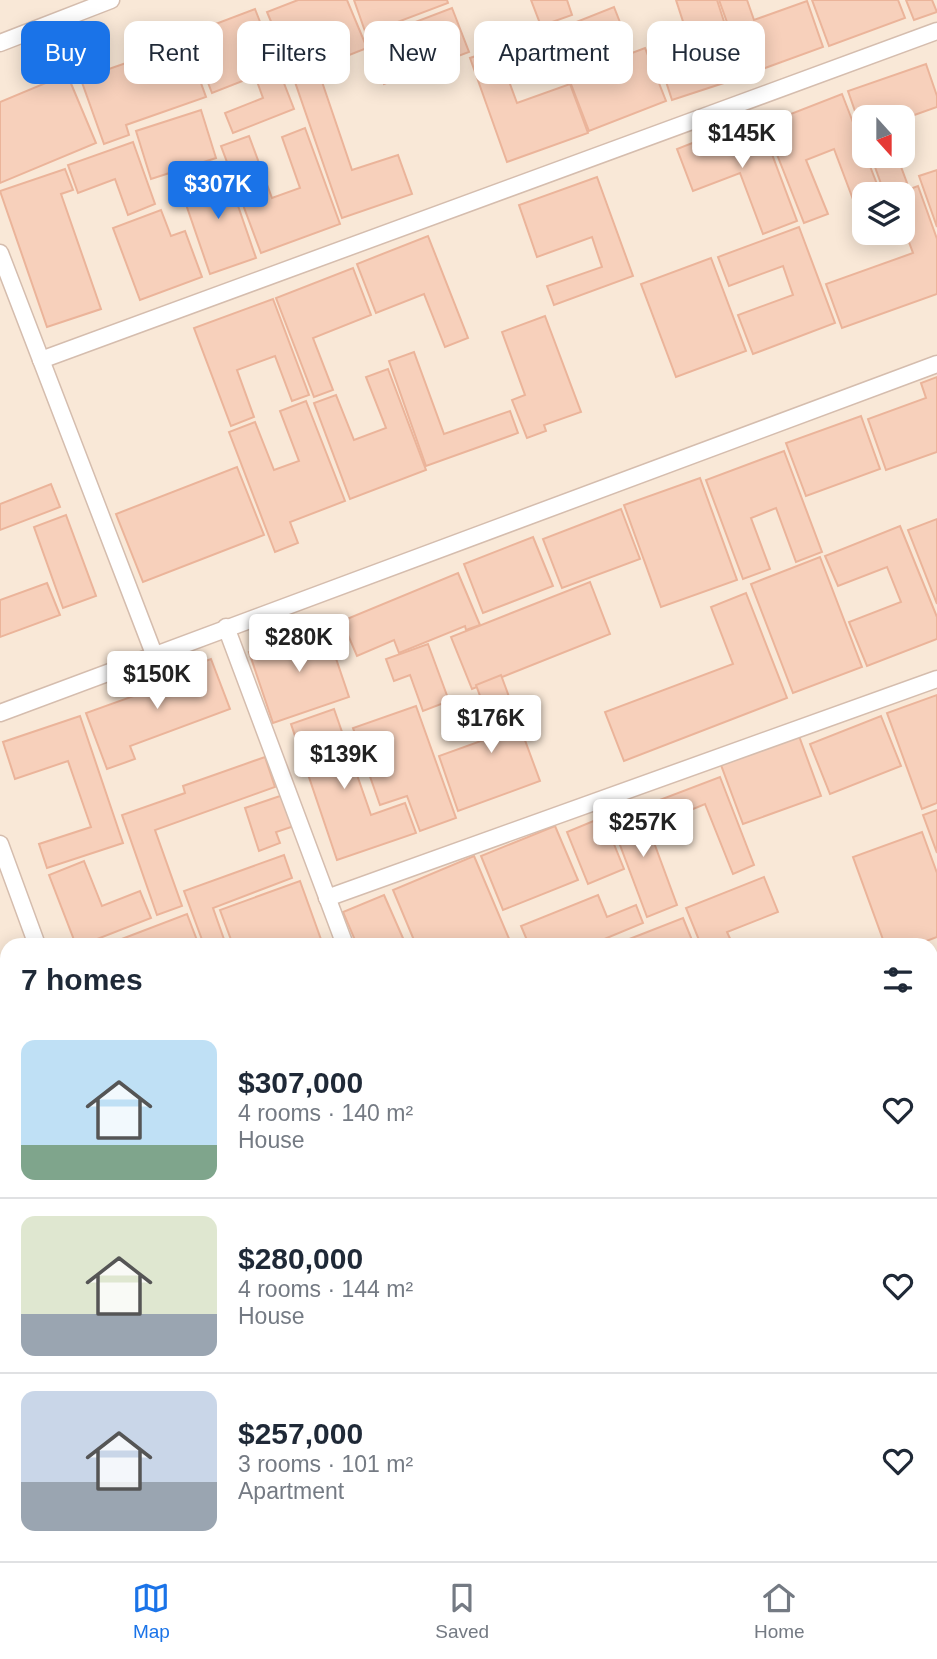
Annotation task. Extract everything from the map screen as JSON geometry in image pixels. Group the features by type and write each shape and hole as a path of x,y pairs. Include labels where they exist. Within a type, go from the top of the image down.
{"lane":[{"path":"0,43 111,0"},
{"path":"41,360 937,30"},
{"path":"0,254 154,654"},
{"path":"0,713 937,364"},
{"path":"226,627 342,938"},
{"path":"327,898 937,679"},
{"path":"0,844 34,938"}],"shaded area":[{"path":"0,0 937,0 937,938 0,938"}],"building":[{"path":"298,0 347,0 364,41 364,49 350,55 350,21 271,21 267,12"},
{"path":"354,0 447,0 448,3 400,21 364,21 364,28"},
{"path":"531,0 567,0 572,15 555,21 539,21"},
{"path":"676,0 717,0 724,21 683,21"},
{"path":"719,0 747,0 754,20 807,1 823,47 765,68 765,21 727,21"},
{"path":"812,0 898,0 905,18 829,46"},
{"path":"906,0 932,0 937,12 914,20"},
{"path":"614,7 619,21 579,21"},
{"path":"452,8 457,21 418,21"},
{"path":"255,9 260,21 237,21 237,83 212,93 208,84 223,84 223,21"},
{"path":"460,29 469,52 460,55"},
{"path":"645,48 647,84 659,84 666,101 589,131 571,84 633,84 633,53"},
{"path":"124,64 124,84 201,84 206,97 126,125 129,135 104,144 83,84 110,84 110,69"},
{"path":"926,64 937,96 937,107 915,115 915,105 853,105 848,91"},
{"path":"43,84 71,84 96,143 0,183 0,102"},
{"path":"258,84 284,84 294,109 233,133 225,113 263,98"},
{"path":"296,84 323,84 352,170 398,155 412,194 342,218"},
{"path":"479,84 510,84 517,103 570,84 588,133 507,162"},
{"path":"667,84 721,84 672,100"},
{"path":"842,94 852,120 852,168 871,168 876,182 852,182 852,197 834,149 806,160 828,214 804,223 765,124"},
{"path":"201,110 216,158 151,179 136,131"},
{"path":"758,117 797,221 763,234 740,173 693,191 677,149"},
{"path":"305,128 340,224 261,253 221,146 249,136 272,198 300,188 282,137"},
{"path":"133,142 155,204 128,215 115,179 78,193 68,165"},
{"path":"225,168 256,258 210,274 179,184"},
{"path":"875,168 901,168 907,182 880,182"},
{"path":"65,169 73,190 61,194 101,309 47,327 0,191"},
{"path":"937,170 937,227 919,176"},
{"path":"597,177 633,276 554,305 547,286 602,267 592,237 537,257 519,205"},
{"path":"918,186 937,239 937,294 842,328 826,284 913,253 910,245 915,245 915,187"},
{"path":"161,210 171,236 185,231 202,277 140,300 113,228"},
{"path":"799,227 835,323 753,354 738,315 793,295 783,266 729,286 718,257"},
{"path":"428,236 468,338 445,347 424,294 376,313 357,264"},
{"path":"711,258 746,351 676,377 641,284"},
{"path":"353,268 371,315 313,338 333,390 314,397 276,298"},
{"path":"273,299 309,395 292,401 275,356 237,370 254,417 231,426 194,328"},
{"path":"545,316 581,412 544,425 546,431 527,438 512,400 525,395 502,332"},
{"path":"414,352 444,434 510,411 518,433 426,466 389,361"},
{"path":"388,369 426,470 350,499 314,403 336,395 354,440 386,428 366,377"},
{"path":"937,377 937,452 886,470 868,419 926,398 921,383"},
{"path":"306,401 345,501 290,522 298,543 275,552 229,432 255,422 274,470 299,461 280,411"},
{"path":"861,416 880,469 806,496 786,443"},
{"path":"784,451 822,552 796,562 776,508 751,518 770,569 743,579 706,480"},
{"path":"237,467 264,535 143,582 116,514"},
{"path":"700,478 737,580 661,607 624,505"},
{"path":"51,484 60,507 0,530 0,504"},
{"path":"621,509 640,559 562,588 543,539"},
{"path":"66,515 96,596 63,608 34,527"},
{"path":"937,519 937,604 908,530"},
{"path":"900,526 937,617 937,639 867,666 849,622 901,602 887,567 838,586 825,556"},
{"path":"533,537 553,586 483,613 464,564"},
{"path":"820,557 862,667 793,693 751,584"},
{"path":"458,573 480,625 466,630 465,626 399,653 394,640 357,656 342,621"},
{"path":"590,582 610,634 472,689 451,637"},
{"path":"47,583 60,615 0,637 0,600"},
{"path":"746,593 787,698 624,761 605,712 733,664 711,607"},
{"path":"325,626 349,697 273,723 249,652"},
{"path":"428,644 449,701 423,711 410,675 394,681 386,659"},
{"path":"211,659 230,709 130,746 135,759 107,769 86,713 145,692 142,684"},
{"path":"501,675 540,781 458,811 439,756 495,736 476,685"},
{"path":"937,695 937,803 922,809 887,713"},
{"path":"416,706 456,818 420,831 407,796 380,805 353,728"},
{"path":"334,709 371,815 405,803 416,833 337,860 291,724"},
{"path":"80,716 123,843 47,868 39,844 91,827 68,761 15,779 3,742"},
{"path":"881,716 901,766 830,794 810,744"},
{"path":"799,736 821,796 743,824 721,765"},
{"path":"265,757 275,787 155,830 182,906 157,915 122,815 185,793 183,786"},
{"path":"720,777 754,865 733,874 705,804 657,824 649,804"},
{"path":"283,795 294,826 276,832 280,843 259,851 245,808"},
{"path":"639,802 677,905 647,917 608,813"},
{"path":"937,810 937,853 923,815"},
{"path":"603,817 624,869 588,884 567,832"},
{"path":"555,826 578,880 503,910 481,856"},
{"path":"922,832 937,873 937,937 882,938 853,857"},
{"path":"284,855 292,878 213,908 224,938 201,938 184,891"},
{"path":"474,856 509,938 413,938 393,890"},
{"path":"84,861 102,906 140,891 151,918 100,938 73,938 49,875"},
{"path":"764,877 778,912 727,932 730,938 698,938 686,908"},
{"path":"300,881 320,938 230,938 220,910"},
{"path":"384,895 403,938 354,938 343,912"},
{"path":"598,895 607,917 636,905 643,923 607,938 526,938 521,926"},
{"path":"187,914 196,938 124,938"},
{"path":"683,918 691,938 632,938"}]}
